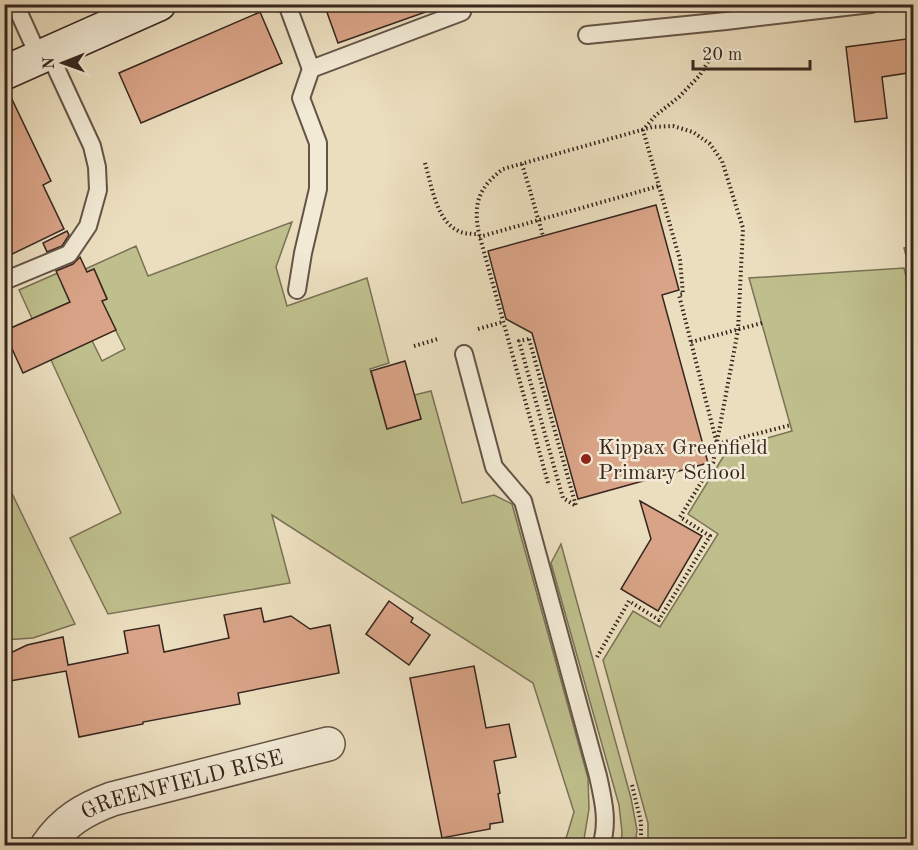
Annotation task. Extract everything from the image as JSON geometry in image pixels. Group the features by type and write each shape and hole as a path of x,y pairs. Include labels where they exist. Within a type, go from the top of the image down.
{"street":[{"path":"4,73 159,4"},
{"name":"GREENFIELD RISE","path":"47,846 66,824 87,809 112,799 328,744"}],"lane":[{"path":"4,281 69,254 88,226 98,190 97,167 92,146 15,4"},
{"path":"287,4 311,69 301,98 318,143 318,189 297,290"},
{"path":"587,35 726,21 747,12 871,4"},
{"path":"311,69 462,12"},
{"path":"464,354 494,467 523,501 598,776 605,808 601,846"}],"path":[{"path":"643,130 700,75 716,49 726,21"},
{"path":"549,489 479,236 476,220 477,205 482,190 491,178 503,169 652,127 673,126 693,132 710,144 722,161 743,228 738,330 713,463 680,517 710,536 659,620 629,601 597,657 593,645"},
{"path":"643,130 680,260 683,294 679,295 717,444"},
{"path":"425,163 440,211 446,221 455,230 479,236 659,186"},
{"path":"522,164 543,236"},
{"path":"691,342 762,323"},
{"path":"529,339 576,506 563,498 551,453 519,342 529,339"},
{"path":"717,444 791,425"},
{"path":"540,456 551,453"},
{"path":"632,783 641,822 641,846"}],"green space":[{"path":"292,222 276,267 287,306 367,278 389,363 370,369 387,428 421,419 414,395 431,391 462,503 494,495 512,504 588,778 589,809 583,845 564,845 574,812 533,683 272,515 290,583 108,614 70,538 121,513 19,290 76,265 81,271 136,246 148,276","holes":["94,269 107,298 75,314 62,284","109,317 125,349 102,361 86,328"]},
{"path":"914,246 913,281 904,248"},
{"path":"904,268 914,309 913,845 648,845 648,823 603,660 633,611 660,627 718,534 688,514 728,449 792,431 749,278"},
{"path":"4,477 75,624 33,638 5,640"},
{"path":"561,544 631,798 637,830 635,845 621,845 619,805 551,563"}],"building":[{"path":"324,4 433,4 434,9 338,43"},
{"path":"260,12 282,63 141,123 119,73"},
{"path":"914,38 914,72 882,77 887,118 855,122 846,47"},
{"path":"4,91 8,91 51,181 43,185 64,229 4,258"},
{"path":"656,205 679,290 662,295 708,463 578,499 532,333 506,319 488,251"},
{"path":"67,231 69,235 62,246 47,252 43,243"},
{"path":"80,257 87,272 94,269 107,299 102,301 116,330 23,373 4,331 70,302 56,271 73,264"},
{"path":"405,361 421,419 387,429 371,371"},
{"path":"640,501 702,536 658,611 621,589 651,539"},
{"path":"389,601 413,618 411,622 430,635 409,665 366,634"},
{"path":"261,608 264,622 291,616 310,629 330,625 339,673 238,693 240,704 143,722 143,724 79,737 66,671 4,682 4,656 27,645 63,637 68,665 128,653 124,631 159,625 164,652 229,638 224,615"},
{"path":"474,666 486,728 509,724 516,757 494,761 503,822 490,824 490,829 442,838 410,678"}],"place":[{"name":"Kippax Greenfield Primary School","path":"586,459"}]}
